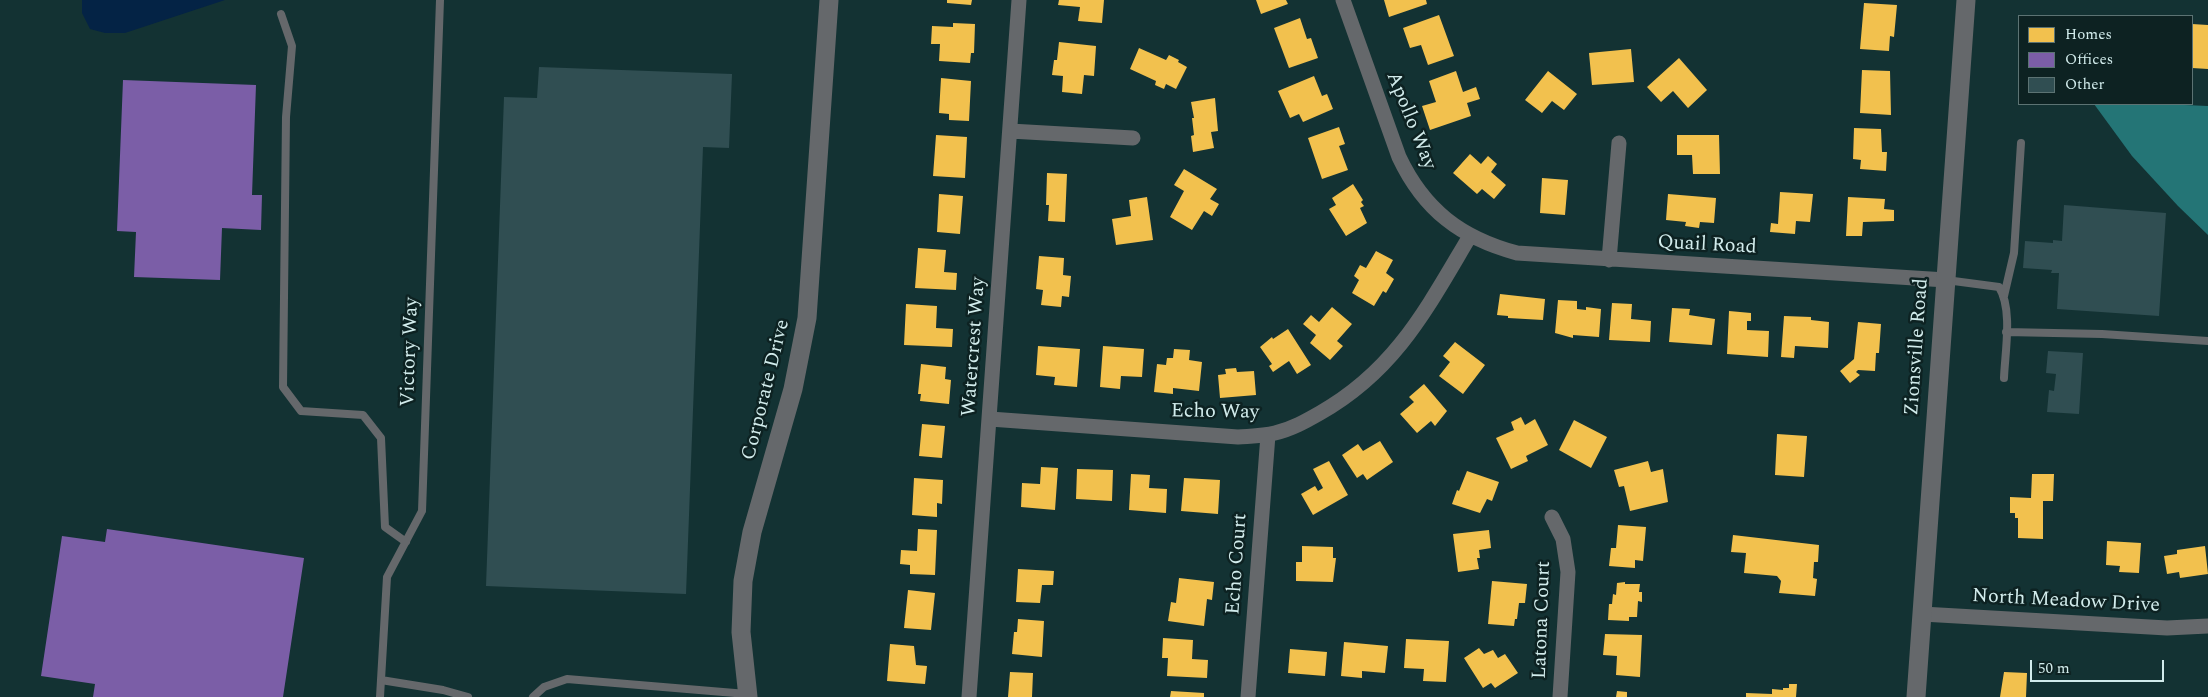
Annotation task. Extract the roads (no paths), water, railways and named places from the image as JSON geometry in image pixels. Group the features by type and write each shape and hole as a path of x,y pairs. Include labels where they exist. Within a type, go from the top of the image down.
{"street":[{"name":"Corporate Drive","path":"748,696 741,632 743,581 752,532 794,390 807,318 830,0"},
{"name":"Watercrest Way","path":"970,697 1019,0"},
{"name":"Apollo Way","path":"1343,0 1399,157 1410,179 1430,205 1449,222 1470,236"},
{"name":"Zionsville Road","path":"1916,697 1966,0"},
{"path":"1010,130 1133,138"},
{"path":"1609,260 1619,143"},
{"name":"Quail Road","path":"1470,236 1496,248 1517,253 1946,280"},
{"name":"Echo Way","path":"990,420 1238,438 1268,434 1297,426 1357,389 1388,361 1414,328 1470,236"},
{"name":"Echo Court","path":"1248,697 1268,434"},
{"name":"Latona Court","path":"1552,517 1563,539 1568,568 1560,697"},
{"name":"North Meadow Drive","path":"1922,614 2168,628 2208,626"}],"lane":[{"name":"Victory Way","path":"380,697 387,577 422,511 440,0"},
{"path":"281,14 292,46 286,117 283,387 301,411 363,415 381,438 385,527 406,542"},
{"path":"2004,378 2006,332 2004,296 2014,253 2021,143"},
{"path":"1946,280 1999,287 2004,296"},
{"path":"2006,332 2102,334 2208,341"},
{"path":"533,697 544,687 567,679 748,696"},
{"path":"381,680 443,690 468,697"}]}
